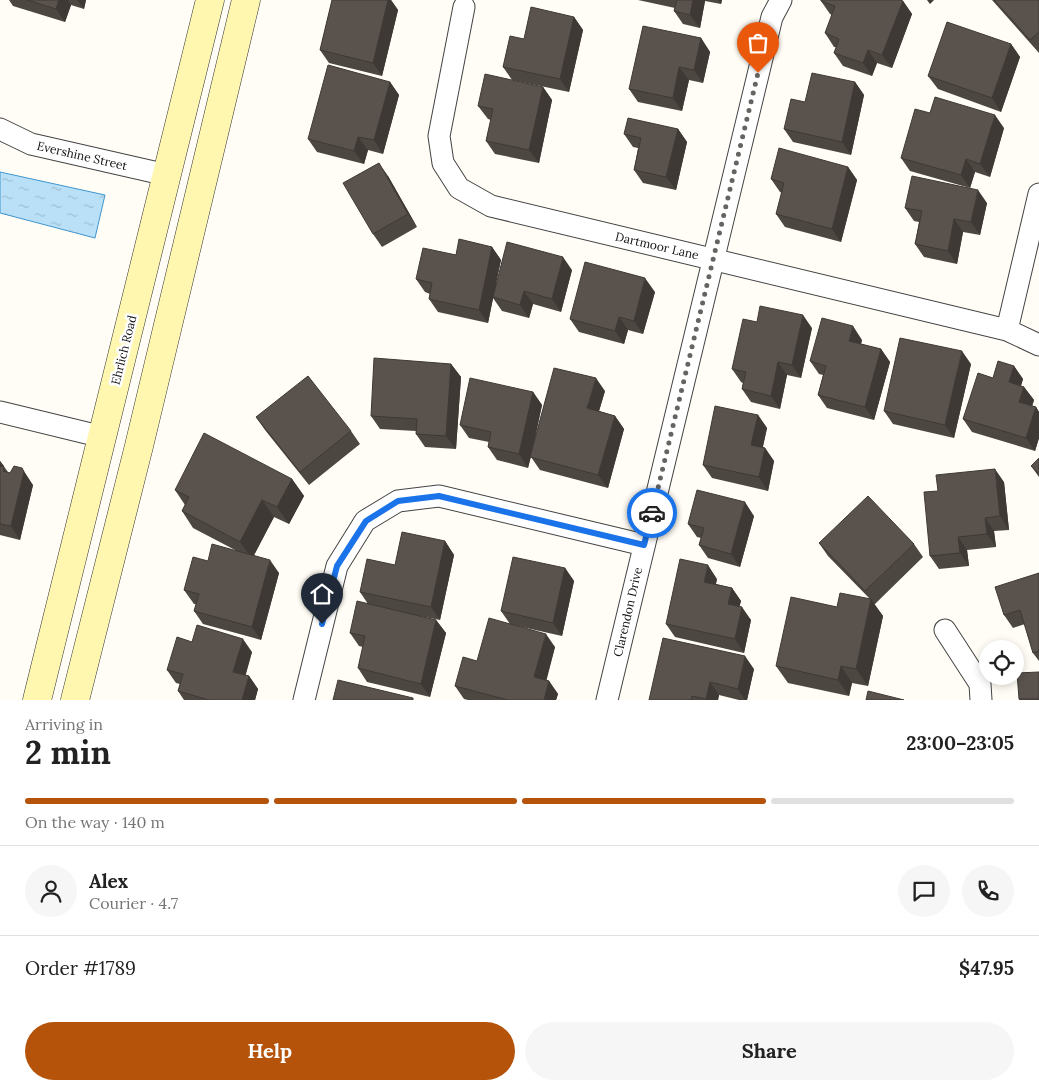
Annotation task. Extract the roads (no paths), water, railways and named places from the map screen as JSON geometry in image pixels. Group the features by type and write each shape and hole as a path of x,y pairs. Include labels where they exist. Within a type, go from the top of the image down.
{"main road":[{"name":"Ehrlich Road","path":"37,700 210,0"},
{"path":"75,700 174,302 246,0"},
{"path":"174,302 166,279 167,236 206,74 204,65 196,56"}],"street":[{"name":"Clarendon Drive","path":"607,700 772,17 781,0"},
{"name":"Dartmoor Lane","path":"464,7 439,136 444,163 459,188 491,206 1007,330 1039,345"},
{"name":"Evershine Street","path":"0,129 31,144 167,175"},
{"path":"1007,330 1039,194"},
{"path":"0,412 103,437"},
{"path":"304,700 337,566 366,521 398,501 439,496 644,545"},
{"path":"945,630 980,684 981,700"}],"water":[{"path":"0,172 105,195 95,238 0,213"}]}
